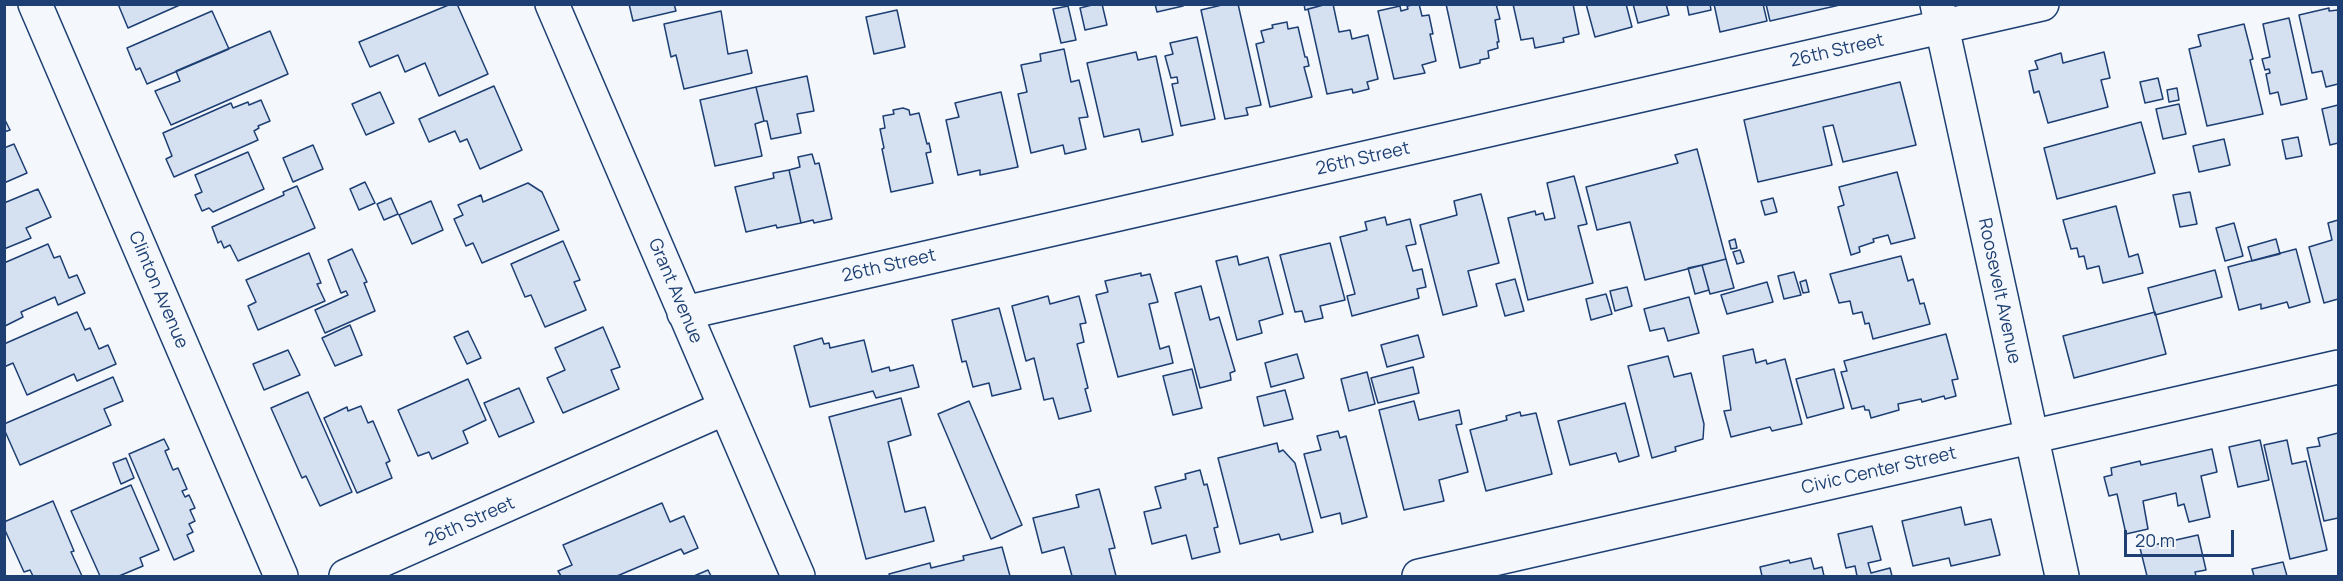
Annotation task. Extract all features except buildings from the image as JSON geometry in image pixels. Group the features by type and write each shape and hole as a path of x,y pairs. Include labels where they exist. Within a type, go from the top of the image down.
{"street":[{"name":"Clinton Avenue","path":"35,4 281,576"},
{"name":"Grant Avenue","path":"552,4 798,576"},
{"name":"26th Street","path":"684,313 1940,16 2042,4"},
{"name":"Roosevelt Avenue","path":"1940,16 2062,576"},
{"name":"Civic Center Street","path":"1419,576 2338,367"},
{"name":"26th Street","path":"346,576 725,408"}]}
